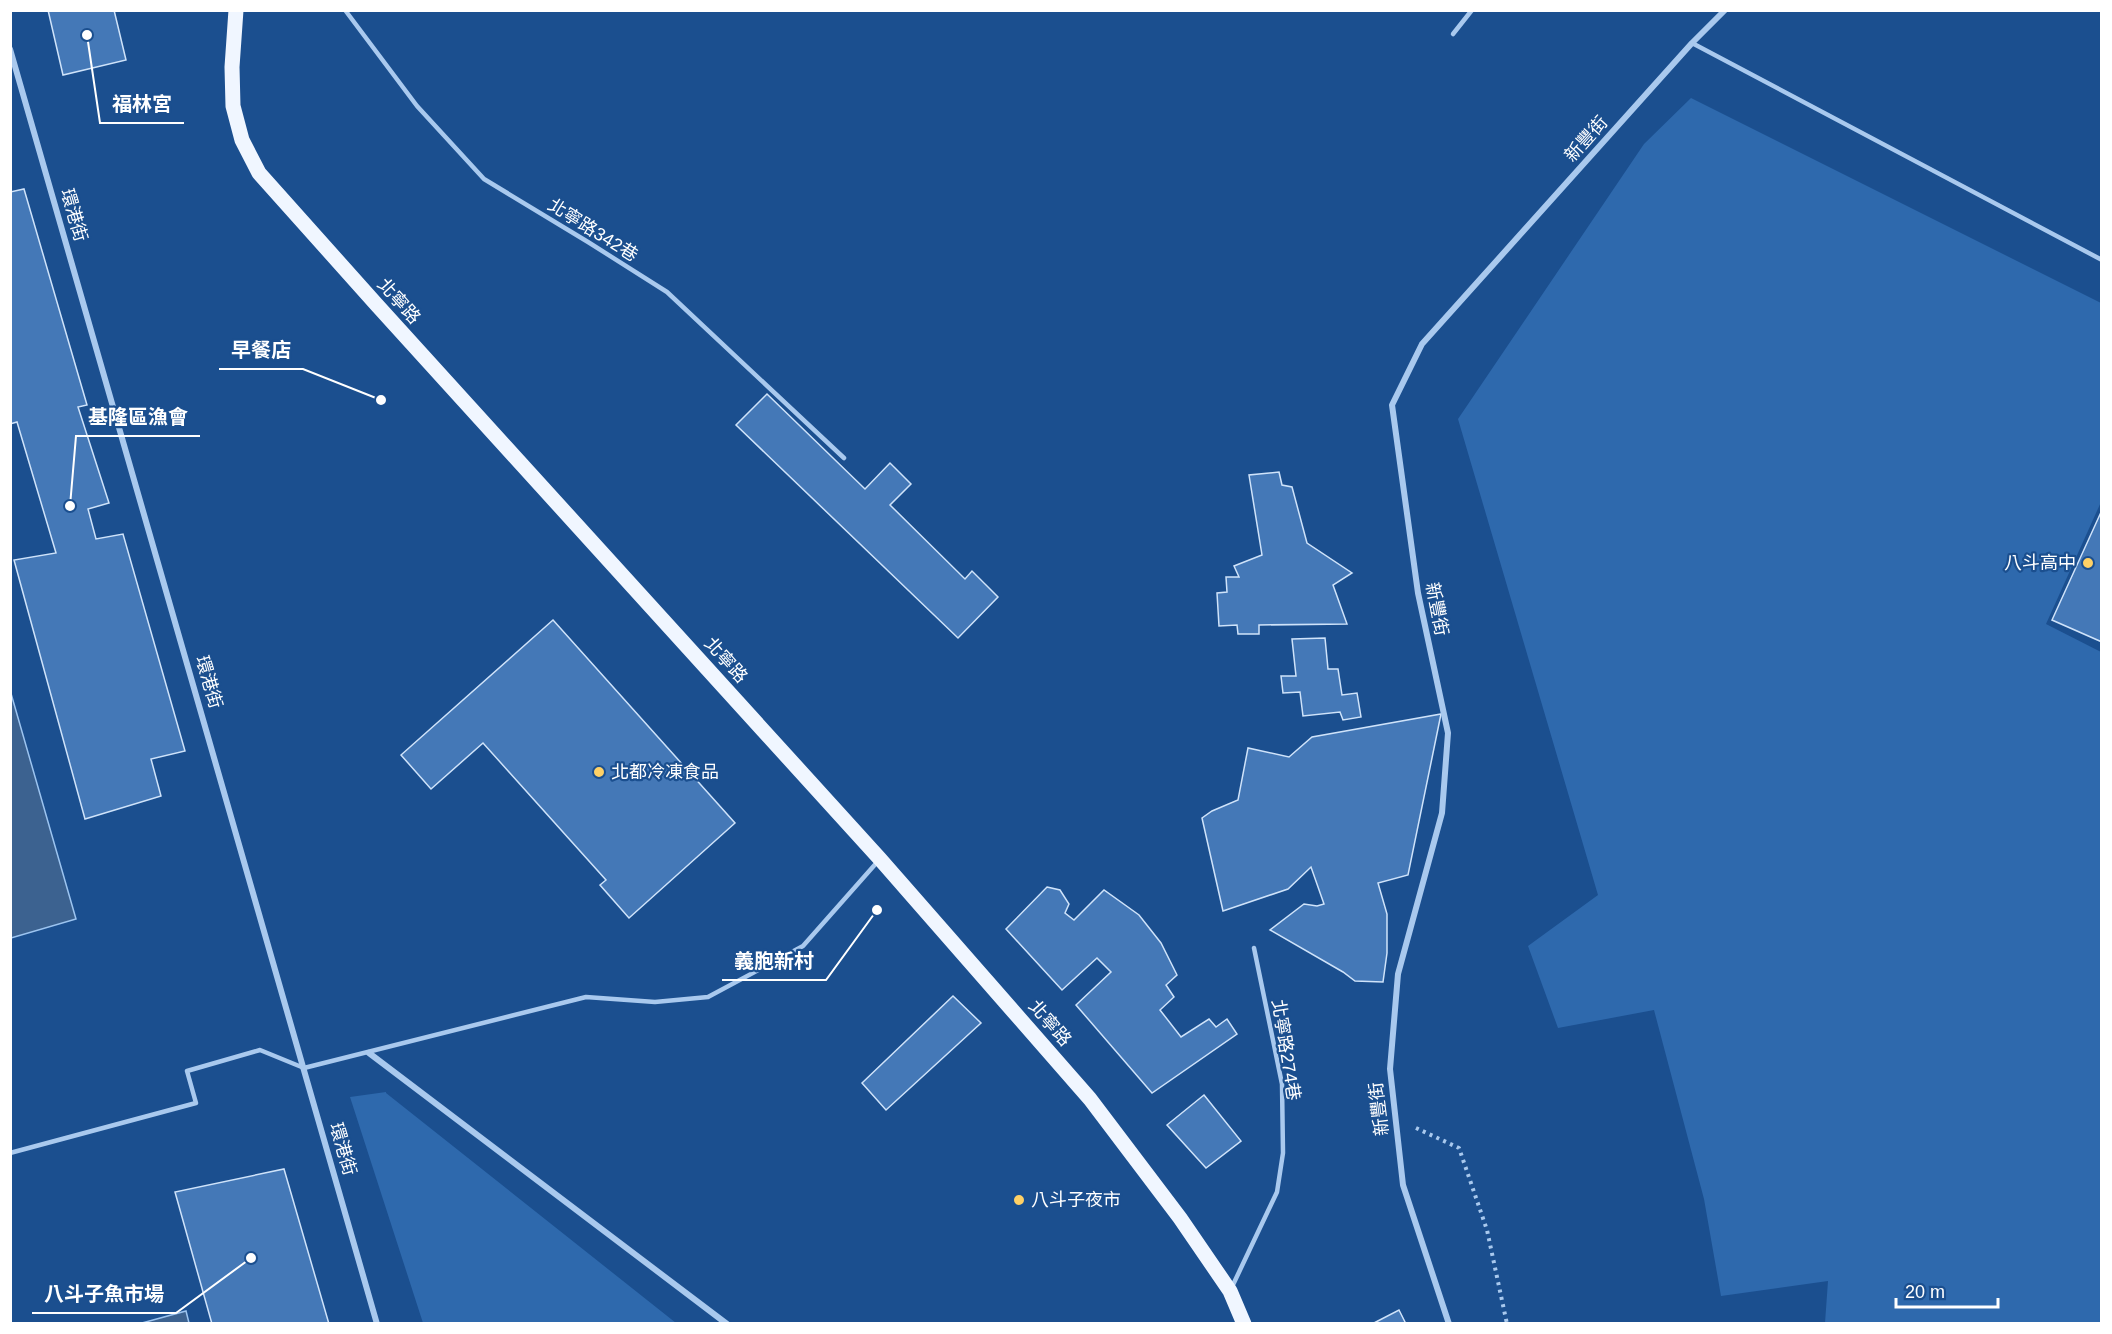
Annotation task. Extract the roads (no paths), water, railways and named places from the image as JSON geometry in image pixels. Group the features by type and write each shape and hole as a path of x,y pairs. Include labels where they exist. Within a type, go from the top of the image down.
{"main road":[{"name":"北寧路","path":"236,10 232,67 233,106 242,140 260,173 376,304 880,858 1090,1099 1180,1218 1230,1291 1244,1323"}],"street":[{"name":"新豐街","path":"1449,1323 1403,1185 1390,1069 1398,974 1442,813 1448,733 1418,593 1392,405 1422,344 1692,43 1725,10"},
{"name":"環港街","path":"10,50 377,1323"},
{"path":"369,1053 727,1323"}],"lane":[{"name":"北寧路342巷","path":"345,10 417,106 484,179 667,292 844,458"},
{"path":"1453,34 1472,10"},
{"path":"1692,43 2102,260"},
{"path":"10,1153 196,1103 187,1071 260,1050 304,1068 586,997 655,1002 708,997 803,946 880,858"},
{"name":"北寧路274巷","path":"1230,1291 1277,1192 1283,1153 1282,1084 1254,948"}],"place":[{"name":"福林宮","path":"87,35"},
{"name":"早餐店","path":"381,400"},
{"name":"基隆區漁會","path":"70,506"},
{"name":"八斗高中","path":"2088,563"},
{"name":"北都冷凍食品","path":"599,772"},
{"name":"義胞新村","path":"877,910"},
{"name":"八斗子夜市","path":"1019,1200"},
{"name":"八斗子魚市場","path":"251,1258"}]}
